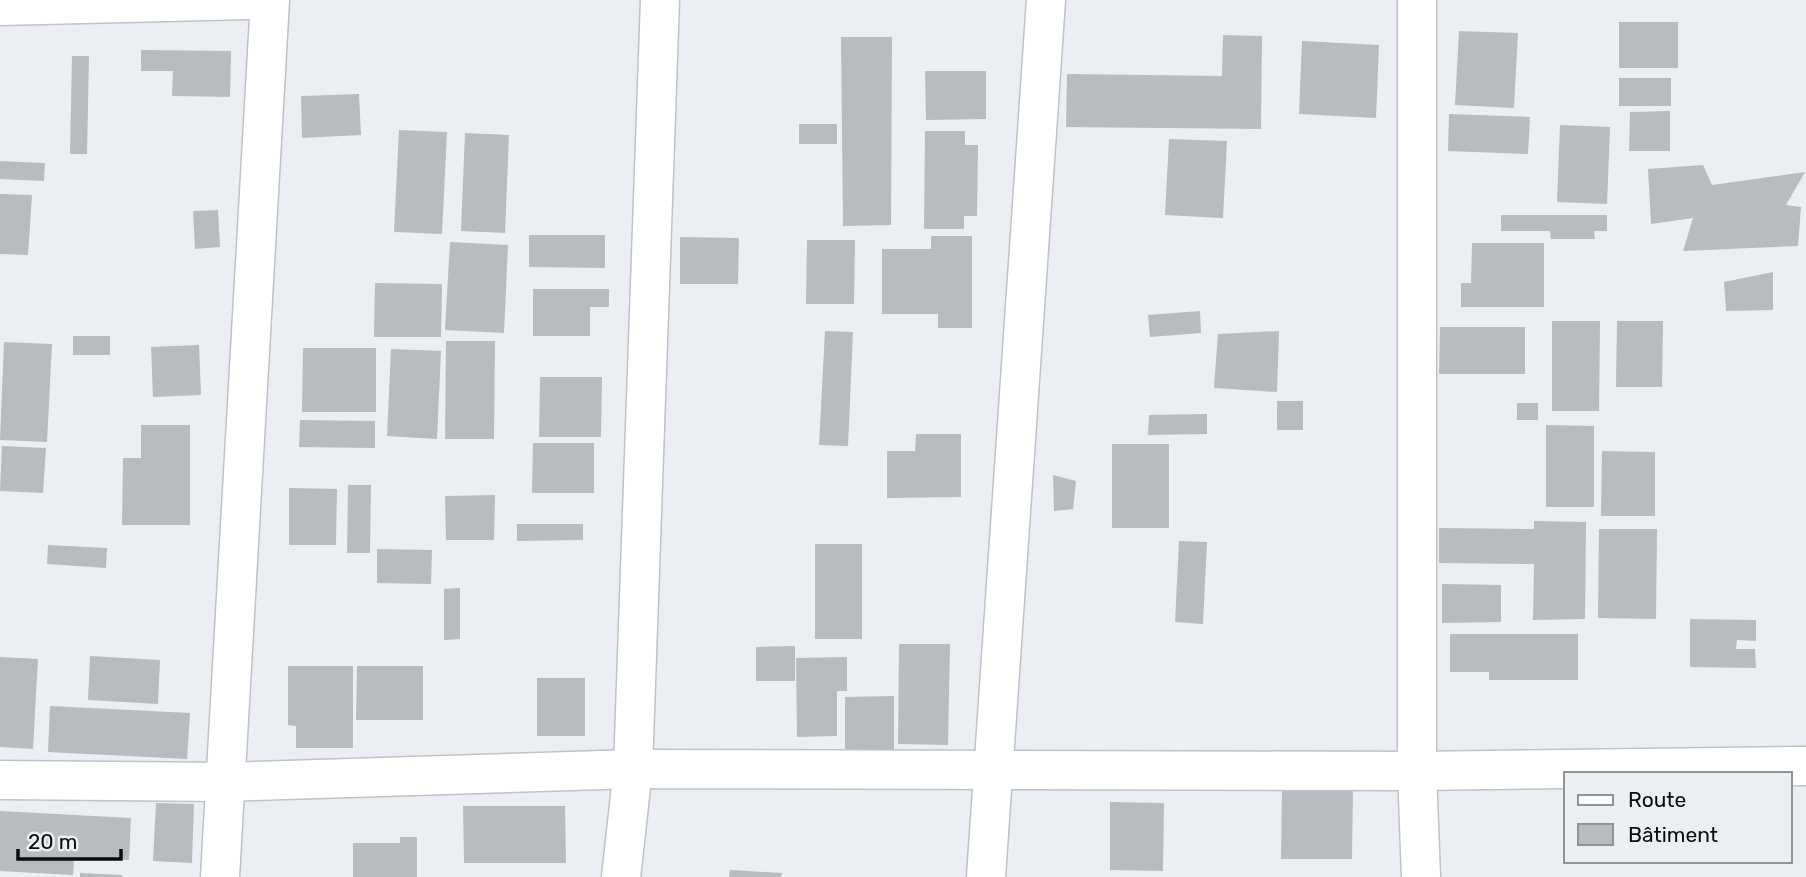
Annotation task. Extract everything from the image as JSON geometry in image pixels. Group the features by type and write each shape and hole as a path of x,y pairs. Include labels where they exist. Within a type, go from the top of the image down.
{"street":[{"path":"0,6 249,0"},
{"path":"220,877 270,0"},
{"path":"621,877 633,769 660,0"},
{"path":"986,877 1046,0"},
{"path":"1417,0 1417,771 1421,877"},
{"path":"0,780 224,782 633,769 1417,771 1806,766"}],"building":[{"path":"1619,22 1678,22 1678,68 1619,68"},
{"path":"1459,31 1518,33 1514,108 1455,105"},
{"path":"1223,35 1262,36 1261,129 1066,127 1067,74 1222,76"},
{"path":"841,37 892,37 891,225 843,226"},
{"path":"1302,41 1379,45 1376,118 1299,114"},
{"path":"141,50 231,51 230,97 172,96 173,71 141,71"},
{"path":"72,56 89,56 87,154 70,154"},
{"path":"925,71 986,71 986,119 926,120"},
{"path":"1619,78 1671,78 1671,106 1619,106"},
{"path":"359,94 361,135 302,138 301,96"},
{"path":"1670,111 1670,151 1629,151 1630,112"},
{"path":"1449,114 1530,117 1528,154 1448,151"},
{"path":"799,124 837,124 837,144 799,144"},
{"path":"1560,125 1610,127 1607,204 1557,202"},
{"path":"399,130 447,132 442,234 394,232"},
{"path":"925,131 965,131 965,145 978,145 977,216 964,216 964,229 924,229"},
{"path":"465,133 509,135 505,233 461,231"},
{"path":"1169,139 1227,141 1223,218 1165,215"},
{"path":"0,161 45,163 44,181 0,179"},
{"path":"1703,165 1712,185 1805,172 1786,205 1801,207 1798,246 1683,251 1693,218 1651,224 1648,169"},
{"path":"0,194 32,195 28,255 0,254"},
{"path":"218,210 220,247 195,249 193,211"},
{"path":"1501,215 1607,215 1607,231 1594,231 1595,239 1551,239 1550,231 1501,231"},
{"path":"529,235 605,235 605,268 529,267"},
{"path":"931,236 972,236 972,328 938,328 938,314 882,314 882,249 931,249"},
{"path":"680,237 739,238 738,284 680,284"},
{"path":"807,240 855,240 854,304 806,304"},
{"path":"450,242 508,245 504,333 445,330"},
{"path":"1472,243 1544,243 1544,307 1461,307 1461,283 1471,283"},
{"path":"1773,272 1773,310 1726,311 1724,282"},
{"path":"375,283 442,284 441,337 374,337"},
{"path":"533,289 609,289 609,307 590,307 590,336 533,336"},
{"path":"1200,311 1201,333 1150,337 1148,315"},
{"path":"1552,321 1600,321 1599,411 1552,411"},
{"path":"1617,321 1663,321 1662,387 1616,387"},
{"path":"1440,327 1525,327 1525,374 1439,374"},
{"path":"825,331 853,332 848,446 819,445"},
{"path":"1279,331 1277,392 1214,388 1218,334"},
{"path":"73,336 110,336 110,355 73,355"},
{"path":"446,341 495,341 494,439 445,439"},
{"path":"4,342 52,344 47,442 0,440"},
{"path":"199,345 201,395 153,397 151,347"},
{"path":"303,348 376,348 376,412 302,412"},
{"path":"391,349 441,351 437,439 387,436"},
{"path":"540,377 602,377 601,437 539,437"},
{"path":"1277,401 1303,401 1303,430 1277,430"},
{"path":"1517,403 1538,403 1538,420 1517,420"},
{"path":"1207,414 1207,434 1148,435 1149,415"},
{"path":"300,420 375,421 375,448 299,447"},
{"path":"141,425 190,425 190,525 122,525 123,458 141,458"},
{"path":"1546,425 1594,426 1594,507 1546,507"},
{"path":"916,434 961,434 961,497 887,498 887,451 915,451"},
{"path":"533,443 594,443 594,493 532,493"},
{"path":"1112,444 1169,444 1169,528 1112,528"},
{"path":"2,446 46,448 43,493 0,491"},
{"path":"1602,451 1655,452 1655,516 1601,516"},
{"path":"1053,475 1076,481 1073,509 1054,511"},
{"path":"348,485 371,485 370,553 347,553"},
{"path":"289,488 337,489 336,545 289,545"},
{"path":"495,495 494,540 446,540 445,496"},
{"path":"1534,521 1586,522 1585,619 1533,620 1534,564 1439,563 1439,528 1534,529"},
{"path":"517,524 583,524 583,540 517,541"},
{"path":"1599,529 1657,529 1656,619 1598,618"},
{"path":"1179,541 1207,542 1203,624 1175,622"},
{"path":"815,544 862,544 862,639 815,639"},
{"path":"48,545 107,548 106,568 47,564"},
{"path":"377,549 432,550 431,584 377,583"},
{"path":"1442,584 1501,585 1501,622 1442,623"},
{"path":"460,588 460,639 444,640 444,589"},
{"path":"1690,619 1756,620 1756,641 1737,640 1736,649 1755,649 1756,668 1690,667"},
{"path":"1450,634 1578,634 1578,680 1489,680 1489,672 1450,672"},
{"path":"899,644 950,644 948,745 898,744"},
{"path":"795,646 795,681 756,681 756,647"},
{"path":"90,656 160,660 158,704 88,700"},
{"path":"0,657 38,659 33,749 0,747"},
{"path":"847,657 847,691 837,691 837,736 797,737 796,658"},
{"path":"288,666 353,666 353,748 296,748 296,726 288,725"},
{"path":"357,666 423,666 423,720 356,720"},
{"path":"537,678 585,678 585,736 537,736"},
{"path":"894,696 894,752 845,753 845,697"},
{"path":"50,706 190,713 187,759 48,752"},
{"path":"1282,788 1353,789 1352,859 1281,859"},
{"path":"1110,802 1164,803 1163,871 1110,870"},
{"path":"156,803 194,804 192,863 153,861"},
{"path":"463,806 565,806 566,863 464,863"},
{"path":"0,811 131,818 129,860 74,858 73,875 0,871"},
{"path":"400,837 417,837 417,877 353,877 353,843 400,843"},
{"path":"730,870 782,873 781,877 729,877"},
{"path":"80,873 122,875 122,877 80,877"}]}
